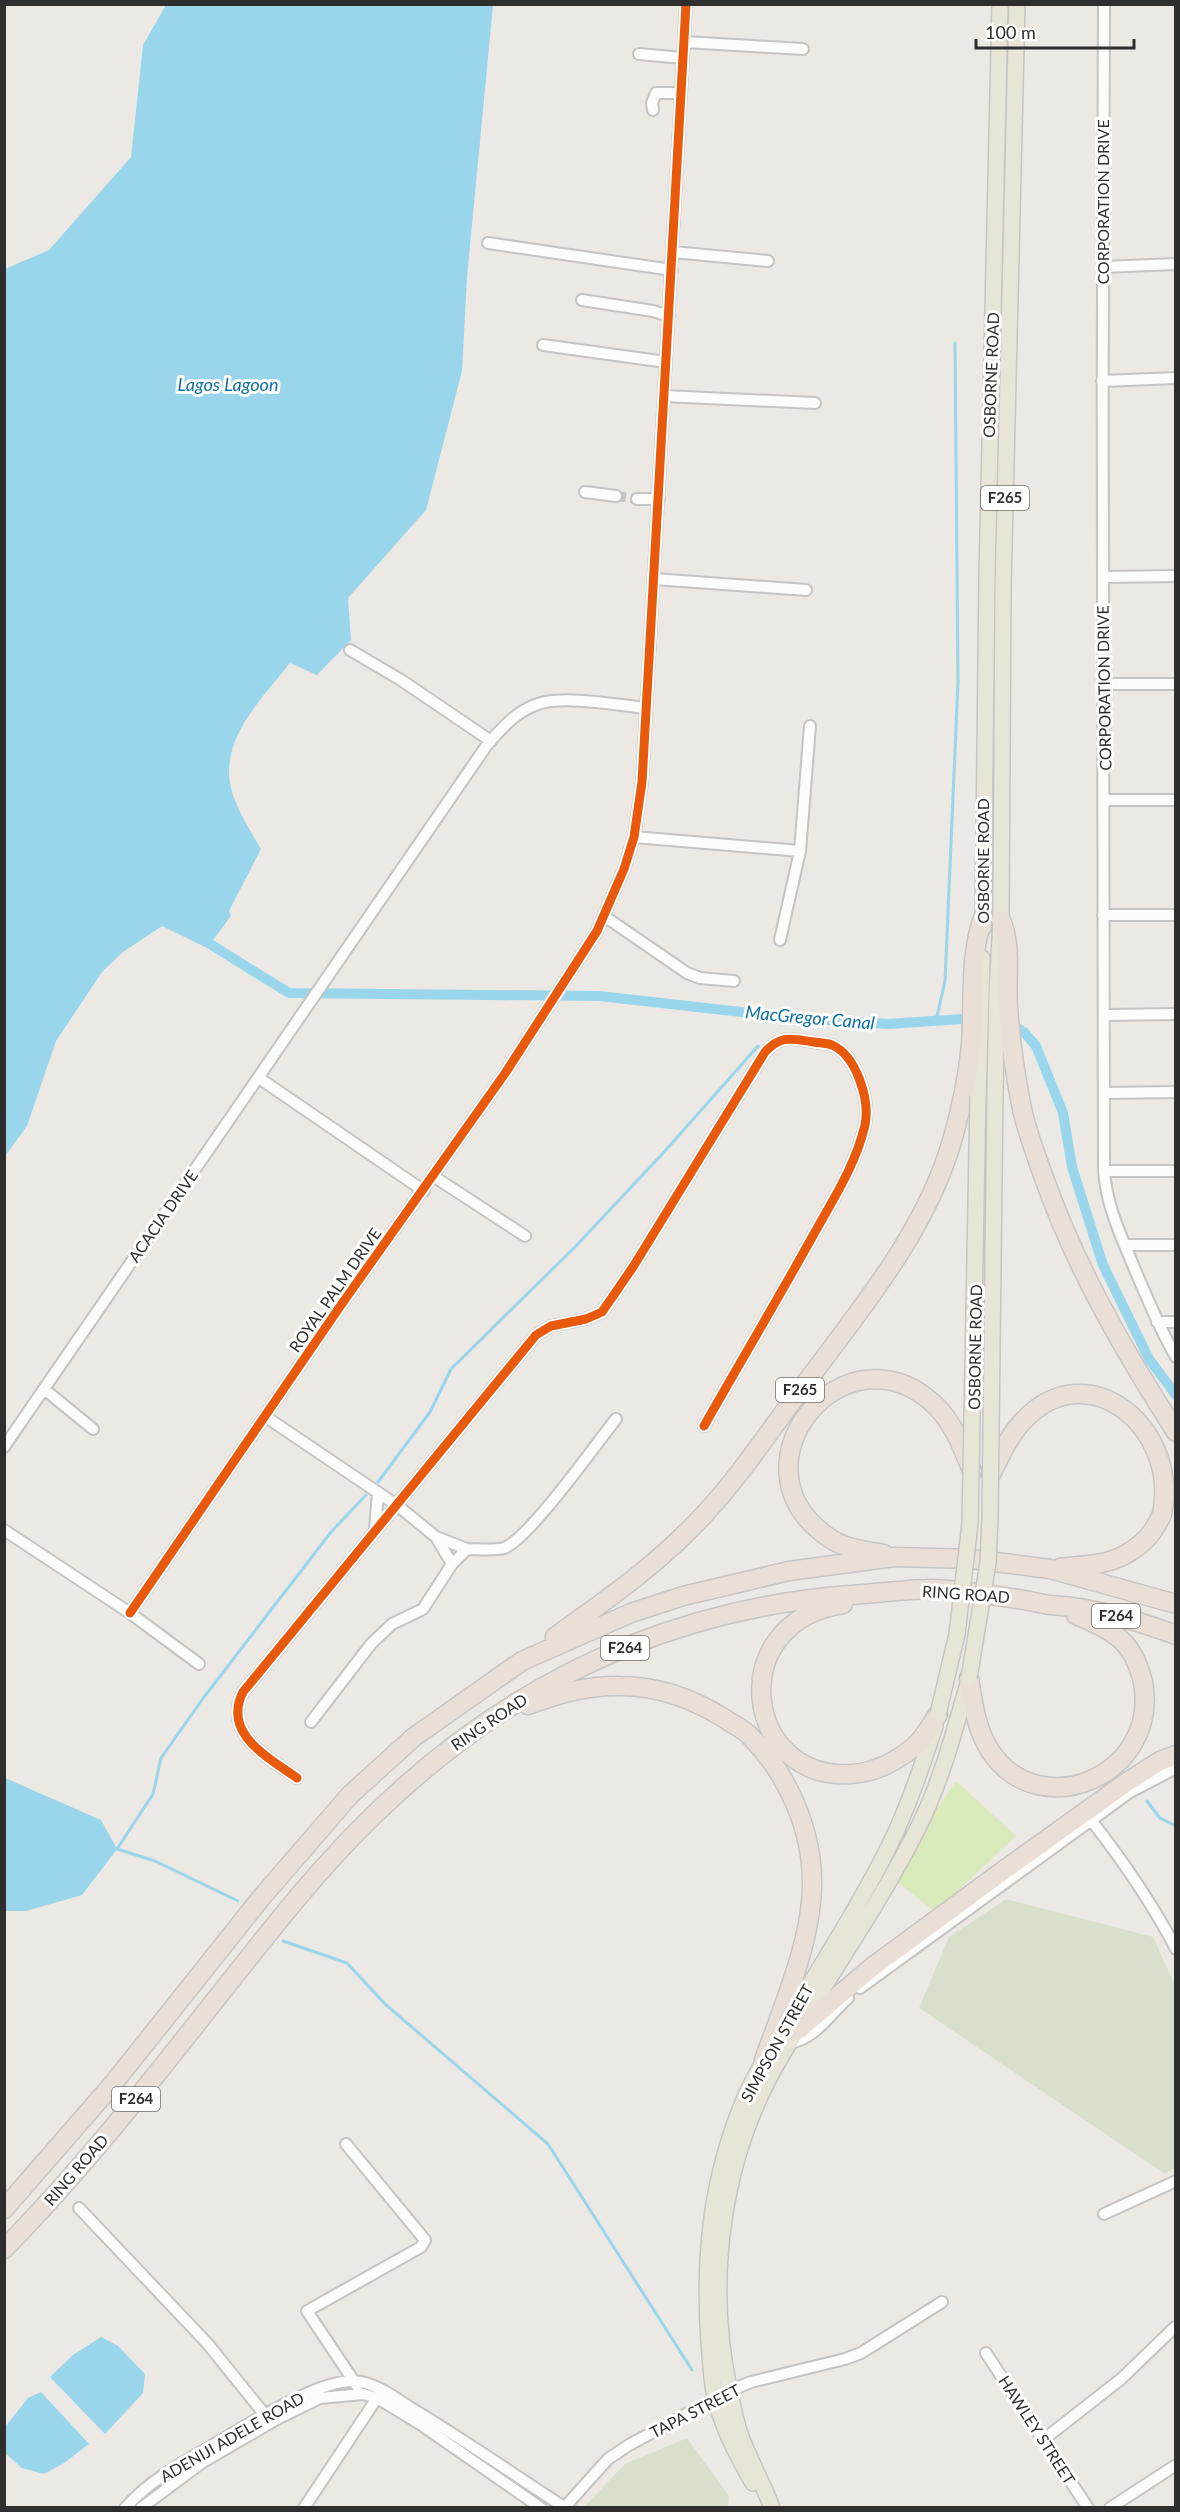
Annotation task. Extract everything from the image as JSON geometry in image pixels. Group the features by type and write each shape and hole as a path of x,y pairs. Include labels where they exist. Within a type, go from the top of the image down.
{"highway":[{"path":"992,919 1007,934 990,992 1022,1111 1053,1205 1094,1295 1176,1432"},
{"name":"F265","path":"522,1661 632,1581 688,1532 732,1482 874,1289 918,1221 935,1186 951,1143 990,992 976,939 992,919"},
{"path":"894,1557 847,1546 833,1540 815,1527 795,1495 789,1474 788,1455 795,1433 817,1402 853,1382 870,1379 887,1380 909,1387 938,1408 959,1440 972,1471"},
{"path":"991,1474 1009,1438 1025,1419 1044,1405 1061,1397 1079,1394 1114,1399 1132,1408 1150,1425 1162,1444 1169,1463 1170,1486 1166,1505 1156,1528 1133,1550 1110,1561 1050,1569"},
{"name":"RING ROAD","path":"4,2209 112,2085 239,1925 320,1828 378,1768 450,1710 522,1661 632,1613 683,1596 789,1571 894,1557 972,1559 1050,1569 1176,1604"},
{"name":"RING ROAD","path":"4,2249 60,2190 332,1858 373,1816 431,1764 492,1718 560,1676 664,1632 706,1619 783,1602 877,1593 946,1589 1016,1598 1118,1616 1176,1635"},
{"path":"877,1593 860,1602 827,1606 802,1617 784,1630 771,1647 763,1667 760,1684 765,1719 783,1748 808,1767 836,1775 863,1773 886,1766 918,1743 938,1714"},
{"path":"969,1678 976,1718 989,1750 1011,1771 1025,1779 1041,1785 1081,1785 1096,1778 1122,1759 1134,1744 1140,1730 1145,1705 1140,1667 1121,1640 1103,1628 1055,1606"},
{"path":"492,1718 572,1691 620,1686 649,1688 702,1704 748,1734 772,1762 790,1793 802,1821 810,1854 812,1884 811,1914 788,1992 764,2060"},
{"path":"794,2036 871,1968 1127,1782 1160,1761 1176,1755"}],"main road":[{"name":"OSBORNE ROAD","path":"992,919 987,563 1000,4"},
{"name":"OSBORNE ROAD","path":"992,919 1003,588 1017,4"},
{"name":"OSBORNE ROAD","path":"938,1714 950,1670 962,1604 970,1524 978,1096 975,1044"},
{"name":"OSBORNE ROAD","path":"770,2508 740,2435 729,2391 724,2354 720,2289 721,2241 728,2193 742,2143 763,2092 794,2036 874,1909 920,1824 939,1779 969,1678 988,1563 995,1093 1004,1044"},
{"name":"SIMPSON STREET","path":"770,2508 729,2441 715,2399 707,2309 707,2253 712,2215 727,2148 746,2095 764,2060 861,1898 902,1821 938,1714"}],"street":[{"name":"ROYAL PALM DRIVE","path":"130,1613 341,1305 424,1191 506,1072 604,916 624,869 634,837 642,782 686,4"},
{"name":"CORPORATION DRIVE","path":"1104,4 1102,267 1105,800 1104,1171 1109,1207 1157,1322 1176,1358"},
{"path":"684,42 802,49"},
{"path":"639,54 683,58"},
{"path":"653,110 652,103 656,93 681,93"},
{"path":"488,243 672,270"},
{"path":"673,252 768,261"},
{"path":"1102,267 1176,264"},
{"path":"582,300 653,311 669,316"},
{"path":"543,345 666,362"},
{"path":"1102,381 1176,378"},
{"path":"664,396 815,403"},
{"path":"585,492 616,496"},
{"path":"637,499 658,500"},
{"path":"1103,577 1176,576"},
{"path":"654,579 806,590"},
{"path":"350,650 401,680 491,741"},
{"path":"1104,684 1176,684"},
{"name":"ACACIA DRIVE","path":"4,1447 321,984 505,724 538,704 560,701 646,708"},
{"path":"780,940 800,851 810,726"},
{"path":"1105,800 1176,800"},
{"path":"634,837 800,851"},
{"path":"1103,915 1176,915"},
{"path":"604,916 687,973 700,978 734,981"},
{"path":"1105,1015 1176,1014"},
{"path":"297,1778 258,1750 239,1728 236,1717 237,1705 243,1692 375,1529 398,1506 536,1335 551,1326 586,1319 602,1312 633,1268 765,1052 775,1041 784,1038 832,1045 849,1059 866,1102 865,1122 859,1146 850,1170 796,1268 704,1426"},
{"path":"258,1078 424,1191"},
{"path":"1104,1093 1176,1092"},
{"path":"1104,1171 1176,1171"},
{"path":"433,1176 525,1236"},
{"path":"1125,1245 1176,1245"},
{"path":"1157,1322 1176,1322"},
{"path":"44,1389 93,1429"},
{"path":"266,1417 398,1506 436,1537 466,1549 502,1548 516,1540 534,1523 616,1419"},
{"path":"375,1529 378,1493"},
{"path":"4,1530 130,1613 199,1664"},
{"path":"436,1537 452,1564"},
{"path":"311,1722 372,1644 392,1624 423,1609 452,1564 466,1549"},
{"path":"794,2036 802,2040 811,2034 863,1986 1130,1792 1176,1768"},
{"path":"1091,1820 1158,1914 1176,1948"},
{"path":"346,2144 424,2240 424,2244 307,2311 363,2394"},
{"path":"1104,2214 1176,2181"},
{"path":"79,2208 207,2343 265,2415"},
{"name":"TAPA STREET","path":"564,2507 608,2459 629,2445 729,2391 751,2382 861,2353 942,2302"},
{"path":"1043,2440 1121,2379 1174,2327"},
{"name":"HAWLEY STREET","path":"986,2353 1088,2508"},
{"path":"353,2381 374,2386 564,2507"},
{"name":"ADENIJI ADELE ROAD","path":"124,2508 135,2496 166,2474 265,2415 315,2390 353,2381"},
{"name":"ADENIJI ADELE ROAD","path":"141,2508 194,2468 277,2419 320,2398 363,2394 378,2398 420,2424 542,2508"},
{"path":"304,2508 378,2398"},
{"path":"1110,2508 1176,2465"}],"green space":[{"path":"956,1781 1016,1836 935,1912 890,1876"},
{"path":"1006,1899 1153,1937 1175,1985 1175,2168 1165,2174 919,2008 949,1937"},
{"path":"687,2438 729,2496 728,2507 584,2507 625,2464"}],"water":[{"name":"Lagos Lagoon","path":"166,5 493,5 467,277 462,371 426,510 348,598 351,640 317,675 290,663 252,711 233,745 229,764 230,784 239,811 261,849 229,911 231,916 207,948 162,926 123,952 102,972 56,1041 27,1126 5,1156 5,269 49,250 131,157 143,45"},
{"path":"5,1778 101,1820 117,1849 82,1895 26,1911 5,1911"},
{"path":"101,2337 118,2346 145,2374 143,2393 105,2434 50,2377 73,2355"},
{"path":"41,2392 89,2444 64,2463 44,2474 22,2468 4,2452 5,2427 28,2398"}],"waterway":[{"path":"936,1021 945,981 958,682 955,343"},
{"name":"MacGregor Canal","path":"210,944 289,993 599,996 786,1017 888,1024 977,1018"},
{"name":"MacGregor Canal","path":"1007,1022 1024,1032 1036,1046 1063,1113 1072,1167 1103,1265 1149,1359 1176,1395"},
{"path":"378,1482 430,1412 451,1369 576,1246 665,1151 758,1046"},
{"path":"238,1901 155,1861 117,1849 153,1794 161,1758 204,1697 331,1532 366,1495"},
{"path":"1147,1801 1160,1818 1176,1826"},
{"path":"283,1941 347,1963 385,2004 548,2144 692,2370"}],"tunnel":[{"path":"616,496 637,499"}],"cycle path":[{"path":"130,1613 341,1305 506,1072 597,931 624,869 634,837 642,782 686,4"},
{"path":"297,1778 262,1753 243,1732 238,1720 238,1707 243,1692 536,1335 551,1326 586,1319 602,1312 633,1267 765,1052 777,1042 787,1039 830,1044 848,1059 860,1080 866,1115 861,1139 837,1193 704,1426"}]}
